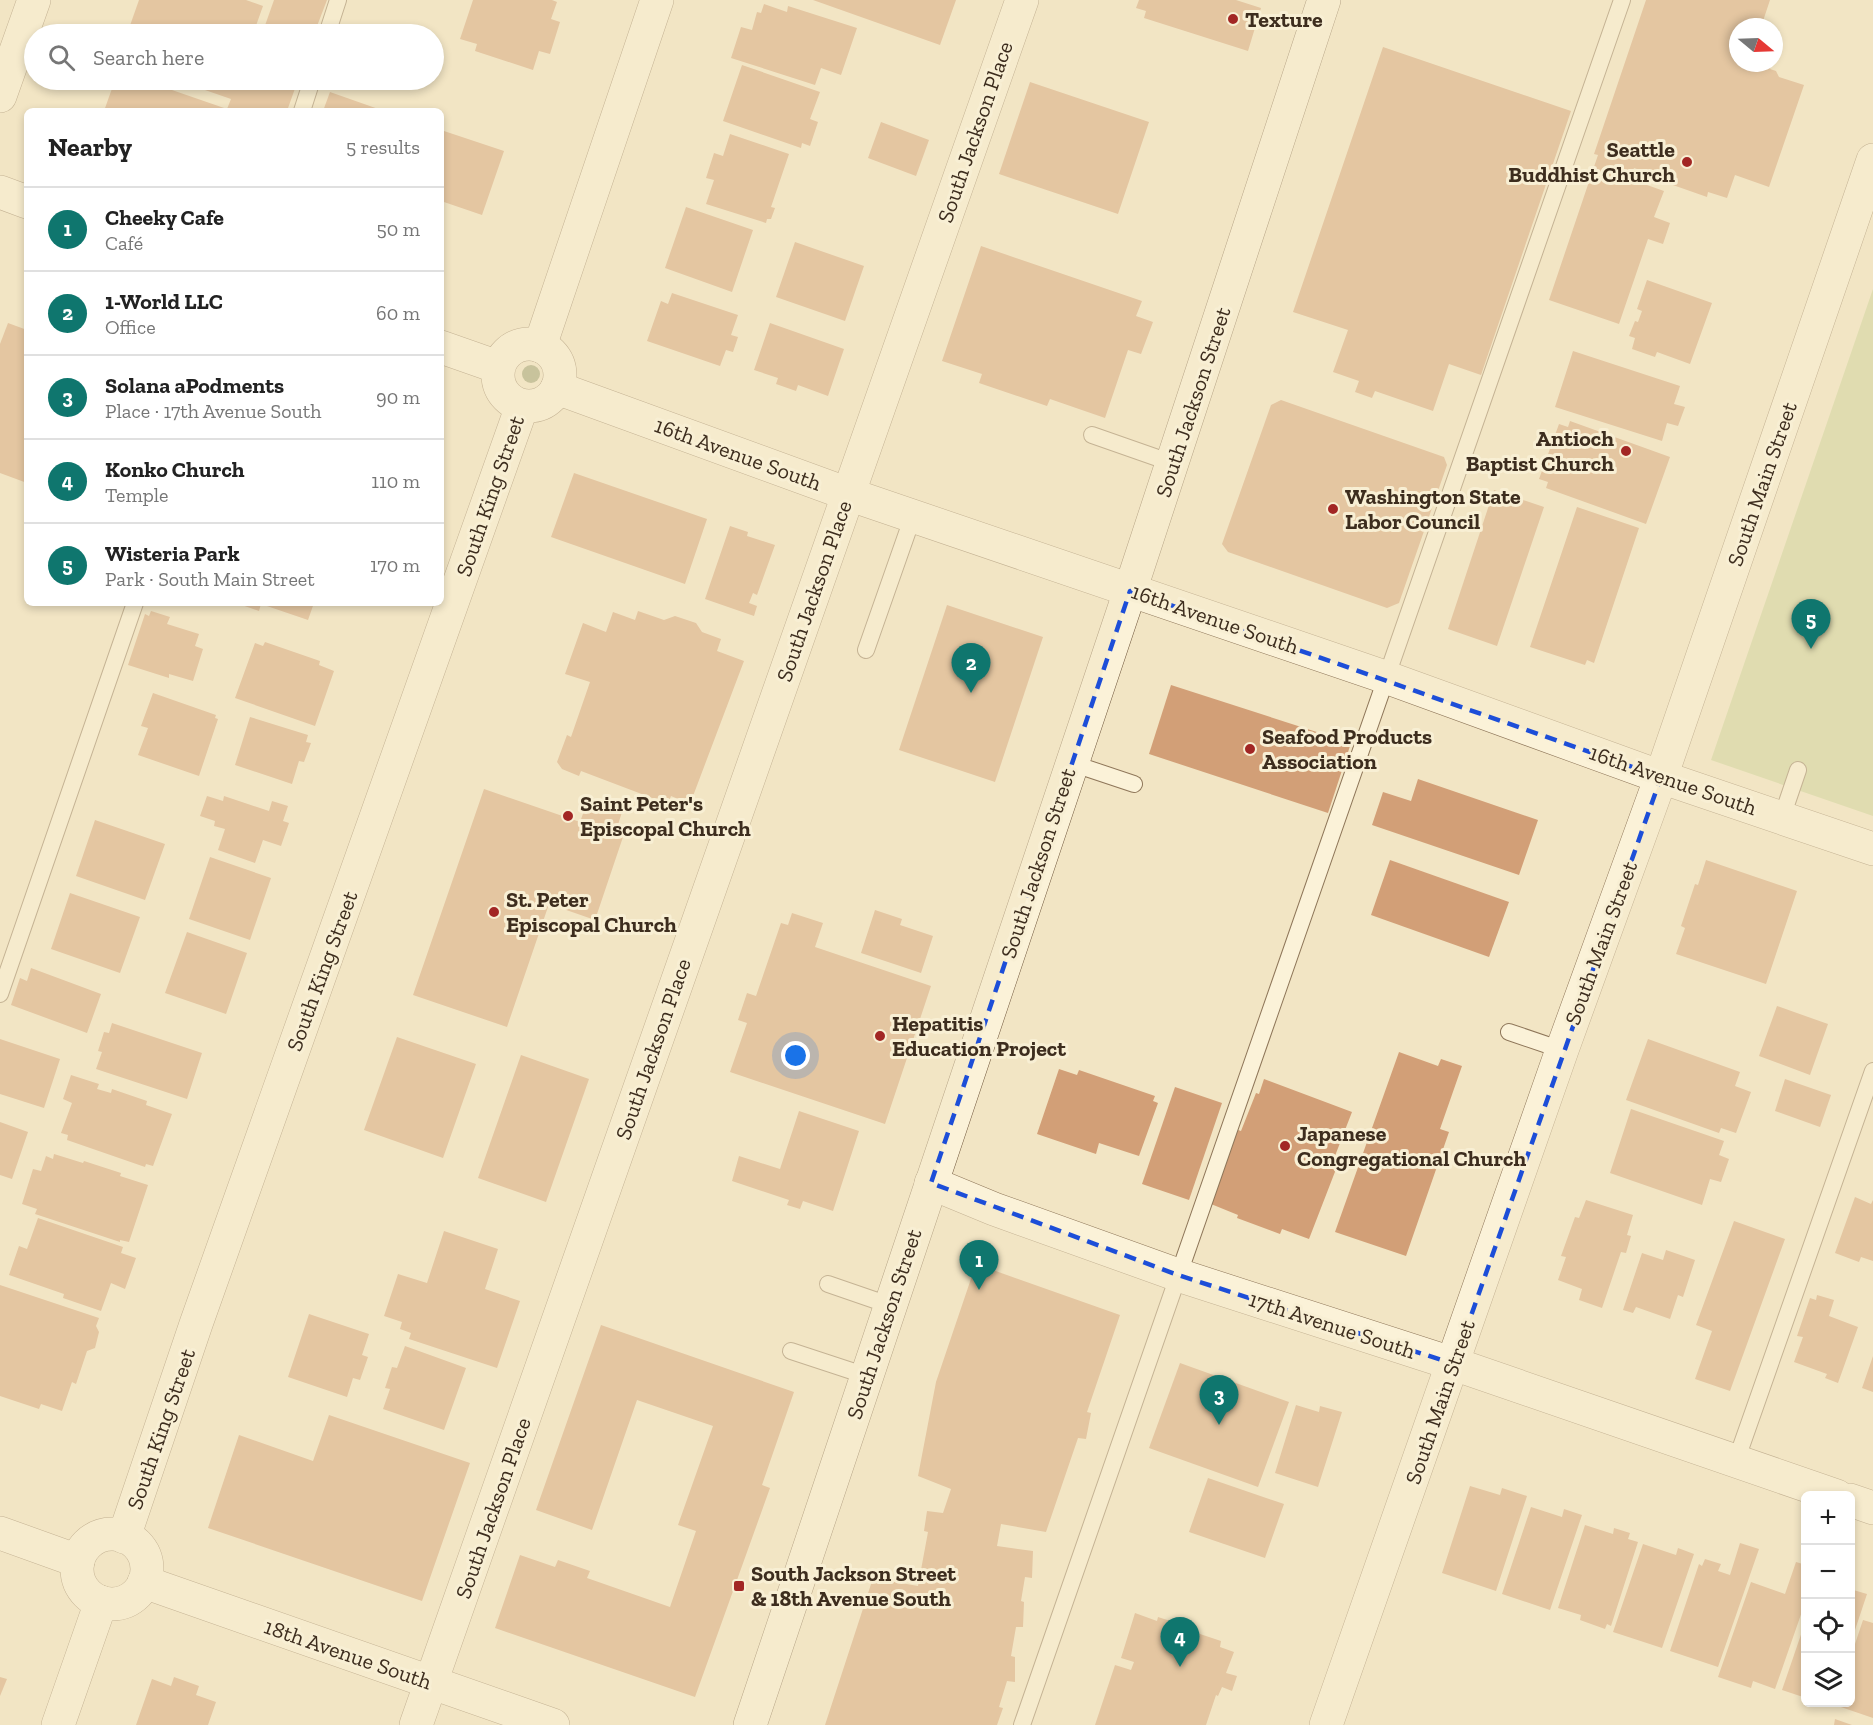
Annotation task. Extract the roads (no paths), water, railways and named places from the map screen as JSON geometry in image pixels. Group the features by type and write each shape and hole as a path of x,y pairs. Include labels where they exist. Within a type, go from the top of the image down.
{"street":[{"path":"26,24 34,0"},
{"path":"540,346 657,0"},
{"name":"South Jackson Place","path":"416,1725 1022,0"},
{"name":"South Jackson Street","path":"750,1725 1130,591 1324,0"},
{"path":"0,96 24,28"},
{"name":"South Main Street","path":"1326,1725 1562,1050 1661,777 1873,160"},
{"path":"0,192 24,201"},
{"path":"528,344 540,346 554,356 558,364 560,375 557,388 553,395 544,402 535,406 522,406 505,396 497,377 498,367 510,350 518,346 528,344"},
{"path":"444,348 498,367"},
{"name":"16th Avenue South","path":"557,388 848,494 1388,678 1661,777 1873,849"},
{"name":"South King Street","path":"124,1537 200,1312 522,406"},
{"name":"17th Avenue South","path":"931,1184 1178,1275 1454,1364 1823,1491"},
{"path":"1855,1501 1873,1508"},
{"path":"0,1533 78,1561"},
{"path":"110,1534 124,1537 139,1548 145,1558 147,1570 144,1582 130,1600 118,1604 101,1602 86,1593 80,1583 76,1573 78,1561 89,1542 110,1534"},
{"name":"18th Avenue South","path":"144,1582 553,1725"},
{"path":"58,1725 101,1602"}],"lane":[{"path":"330,24 338,0"},
{"path":"1022,1725 1622,0"},
{"path":"303,108 309,90"},
{"path":"1092,435 1172,463"},
{"path":"866,650 913,516"},
{"path":"0,994 134,606"},
{"path":"1071,763 1134,784"},
{"path":"1782,817 1798,770"},
{"path":"1509,1032 1562,1050"},
{"path":"1736,1461 1873,1071"},
{"path":"828,1284 889,1305"},
{"path":"791,1351 867,1376"}],"place":[{"name":"Texture","path":"1233,19"},
{"name":"Seattle Buddhist Church","path":"1687,162"},
{"name":"Antioch Baptist Church","path":"1626,451"},
{"name":"Washington State Labor Council","path":"1333,509"},
{"name":"Wisteria Park","path":"1811,649"},
{"name":"1-World LLC","path":"971,693"},
{"name":"Seafood Products Association","path":"1250,749"},
{"name":"Saint Peter's Episcopal Church","path":"568,816"},
{"name":"St. Peter Episcopal Church","path":"494,912"},
{"name":"Hepatitis Education Project","path":"880,1036"},
{"name":"Japanese Congregational Church","path":"1285,1146"},
{"name":"Cheeky Cafe","path":"979,1290"},
{"name":"Solana aPodments","path":"1219,1425"},
{"name":"South Jackson Street & 18th Avenue South","path":"739,1586"},
{"name":"Konko Church","path":"1180,1667"}]}
